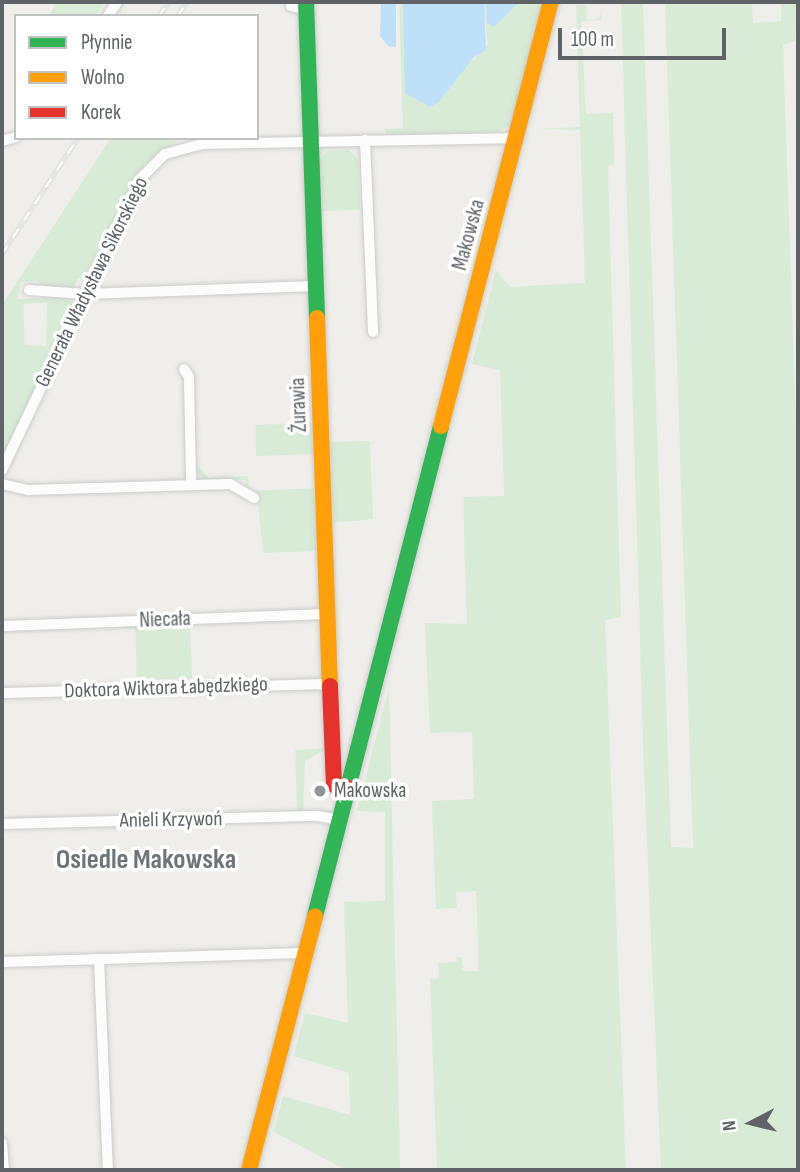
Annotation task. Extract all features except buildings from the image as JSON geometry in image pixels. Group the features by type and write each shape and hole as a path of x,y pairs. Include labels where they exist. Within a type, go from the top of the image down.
{"street":[{"name":"Makowska","path":"249,1170 551,2"},
{"name":"Żurawia","path":"301,6 310,141 334,785 348,788"},
{"name":"Generała Władysława Sikorskiego","path":"2,470 140,179 165,154 203,144 516,138"},
{"path":"365,140 373,332"},
{"path":"29,290 85,294 316,286"},
{"path":"184,369 189,377 191,485"},
{"path":"2,484 29,490 232,485 254,498"},
{"name":"Niecała","path":"2,626 328,614"},
{"name":"Doktora Wiktora Łabędzkiego","path":"2,693 330,684"},
{"name":"Anieli Krzywoń","path":"2,824 318,816 340,820"},
{"path":"2,962 305,953"},
{"path":"99,959 108,1170"},
{"path":"2,1143 4,1170"}],"green space":[{"path":"56,2 104,2 96,14 50,14"},
{"path":"399,2 442,2 466,67 488,44 483,2 544,2 512,124 498,132 386,135 385,129 403,128"},
{"path":"621,2 643,2 671,847 693,848 665,2 752,2 753,23 781,21 781,2 798,2 795,41 783,45 798,482 798,1170 661,1170 644,774"},
{"path":"576,5 586,5 587,20 599,19 602,11 602,20 581,21 586,114 613,113 614,164 608,166 621,617 605,620 626,1170 437,1170 430,979 439,978 438,963 457,962 457,957 462,957 462,971 478,971 478,946 476,891 456,892 457,908 436,909 432,801 474,799 472,732 430,733 425,623 467,624 463,497 504,496 500,370 472,364 496,270 510,287 585,283 580,130 534,129 580,127"},
{"path":"110,140 178,140 152,157 138,172 86,281 78,278 74,288 52,289 42,288 38,281 21,282 17,299 67,297 75,305 2,459 2,305","holes":["47,302 46,346 25,345 23,304"]},
{"path":"349,150 358,160 360,210 321,211 319,161 327,151"},
{"path":"315,423 316,454 256,456 255,425"},
{"path":"370,441 373,519 334,523 329,442"},
{"path":"195,462 208,478 248,476 249,491 318,488 319,551 263,553 257,493 247,492 246,480 199,479"},
{"path":"196,623 190,627 192,678 137,680 135,629 105,626"},
{"path":"389,688 400,1170 346,1170 274,1132 283,1096 350,1115 349,1073 294,1056 305,1013 348,1023 344,902 385,901 385,812 357,811"},
{"path":"328,748 305,761 303,812 276,812 297,809 295,750"}],"water":[{"path":"381,2 396,2 396,47 388,46 380,36"},
{"path":"403,2 484,2 486,50 474,57 439,102 430,107 405,93"},
{"path":"486,2 519,2 494,27 487,23"}],"railway":[{"path":"160,14 169,2"},
{"path":"179,14 187,2"},
{"path":"2,254 77,140"}],"traffic: fast":[{"path":"306,2 317,318"},
{"path":"315,916 441,426"}],"traffic: slow":[{"path":"441,426 551,2"},
{"path":"317,318 330,686"},
{"path":"249,1170 315,916"}],"traffic: jam":[{"path":"330,686 334,785 348,788"}],"place":[{"name":"Makowska","path":"320,791"}],"district":[{"name":"Osiedle Makowska","path":"146,860"}]}
